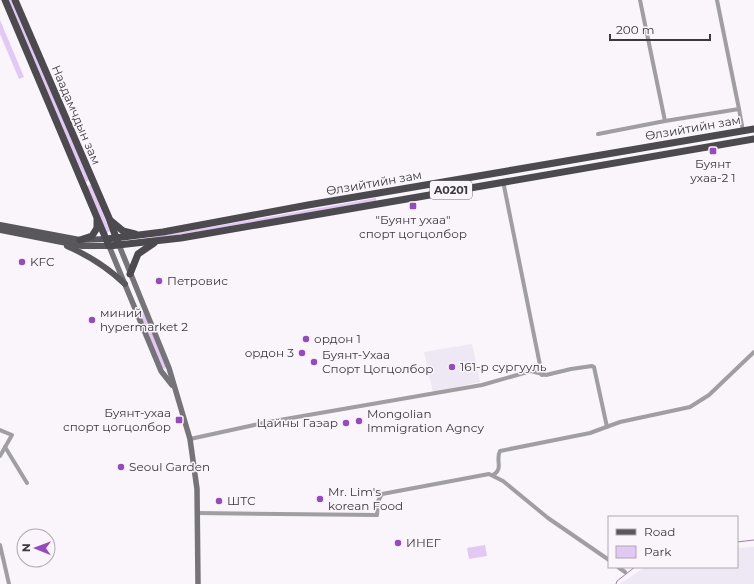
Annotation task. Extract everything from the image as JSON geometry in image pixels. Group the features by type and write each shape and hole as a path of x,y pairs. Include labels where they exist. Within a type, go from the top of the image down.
{"highway":[{"name":"Наадамчдын зам","path":"5,0 108,243"},
{"name":"Наадамчдын зам","path":"15,0 118,242"},
{"name":"Өлзийтийн зам","path":"118,242 143,236 565,160 754,129"},
{"name":"Өлзийтийн зам","path":"118,242 158,241 754,139"},
{"path":"565,160 567,170"},
{"path":"84,186 93,182"},
{"path":"80,240 92,236 96,228 97,218"},
{"path":"109,218 122,231 143,236"},
{"path":"130,274 138,254 158,241"},
{"path":"108,243 118,242"}],"main road":[{"path":"0,225 80,240 108,243"},
{"path":"0,230 82,246 108,243"},
{"path":"54,241 93,258 111,271 124,284"},
{"name":"Наадамчдын зам","path":"118,242 169,368 190,439 196,484 198,584"},
{"name":"Наадамчдын зам","path":"108,243 161,371 174,387"},
{"path":"137,312 141,312 145,308"}],"street":[{"path":"640,0 665,121"},
{"path":"717,0 743,131"},
{"path":"598,134 739,109"},
{"path":"503,181 542,375"},
{"path":"493,475 498,472 498,458 500,451 590,433 620,422 683,409 697,404 709,395 754,352"},
{"path":"190,439 268,422 482,385 531,371 542,375 571,369 594,367 607,427"},
{"path":"0,430 12,435 6,448 0,456"},
{"path":"6,448 27,483"},
{"path":"197,513 377,515 379,497 386,493 479,475 493,475 503,481 548,518 608,559"},
{"path":"0,545 9,584"},
{"path":"619,568 624,572"}],"shaded area":[{"name":"161-р сургууль","path":"472,344 480,382 433,392 424,352"},
{"path":"754,547 754,584 620,584 644,568 738,568 738,548"}],"green space":[{"path":"8,0 12,0 89,180 86,182"},
{"path":"0,20 24,77 19,79 0,34"},
{"path":"91,185 110,231 107,233 87,186"},
{"path":"376,198 376,201 149,240 137,240"},
{"path":"143,312 166,366 165,369 162,368 140,314"},
{"path":"485,545 487,556 469,559 467,548"}],"waterway":[{"path":"738,542 754,540"},
{"path":"616,584 617,581 634,568"}],"place":[{"name":"Буянт ухаа-2 1","path":"713,151"},
{"name":"\"Буянт ухаа\" спорт цогцолбор","path":"413,206"},
{"name":"KFC","path":"22,262"},
{"name":"Петровис","path":"159,281"},
{"name":"миний hypermarket 2","path":"92,320"},
{"name":"ордон 1","path":"306,339"},
{"name":"ордон 3","path":"302,353"},
{"name":"Буянт-Ухаа Спорт Цогцолбор","path":"314,362"},
{"name":"161-р сургууль","path":"452,367"},
{"name":"Буянт-ухаа спорт цогцолбор","path":"179,420"},
{"name":"Mongolian Immigration Agncy","path":"359,421"},
{"name":"Цайны Гаэар","path":"346,423"},
{"name":"Seoul Garden","path":"121,467"},
{"name":"Mr. Lim's korean Food","path":"320,499"},
{"name":"ШТС","path":"219,501"},
{"name":"ИНЕГ","path":"398,543"}]}
